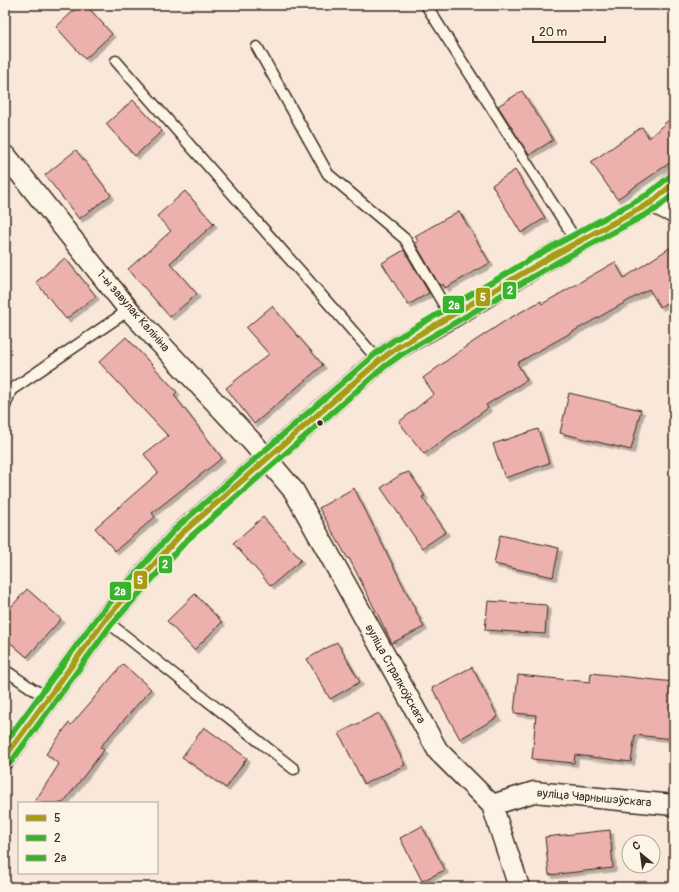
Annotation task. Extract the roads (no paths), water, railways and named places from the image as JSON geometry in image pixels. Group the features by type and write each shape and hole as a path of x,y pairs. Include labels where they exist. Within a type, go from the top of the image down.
{"main road":[{"path":"5,757 105,620 181,534 378,361 398,347 577,242 652,202 674,183"}],"street":[{"name":"1-ы завулак Калініна","path":"7,157 129,310 267,459"},
{"path":"652,202 674,213"},
{"name":"вуліца Стралкоўскага","path":"267,459 294,491 438,751 492,805 519,887"},
{"name":"вуліца Чарнышэўскага","path":"492,805 534,792 674,805"}],"lane":[{"path":"426,5 577,242"},
{"path":"257,48 328,174 405,239 451,317"},
{"path":"116,61 378,361"},
{"path":"5,406 11,390 129,310"},
{"path":"105,620 294,769"},
{"path":"5,670 34,690 49,697"}]}
